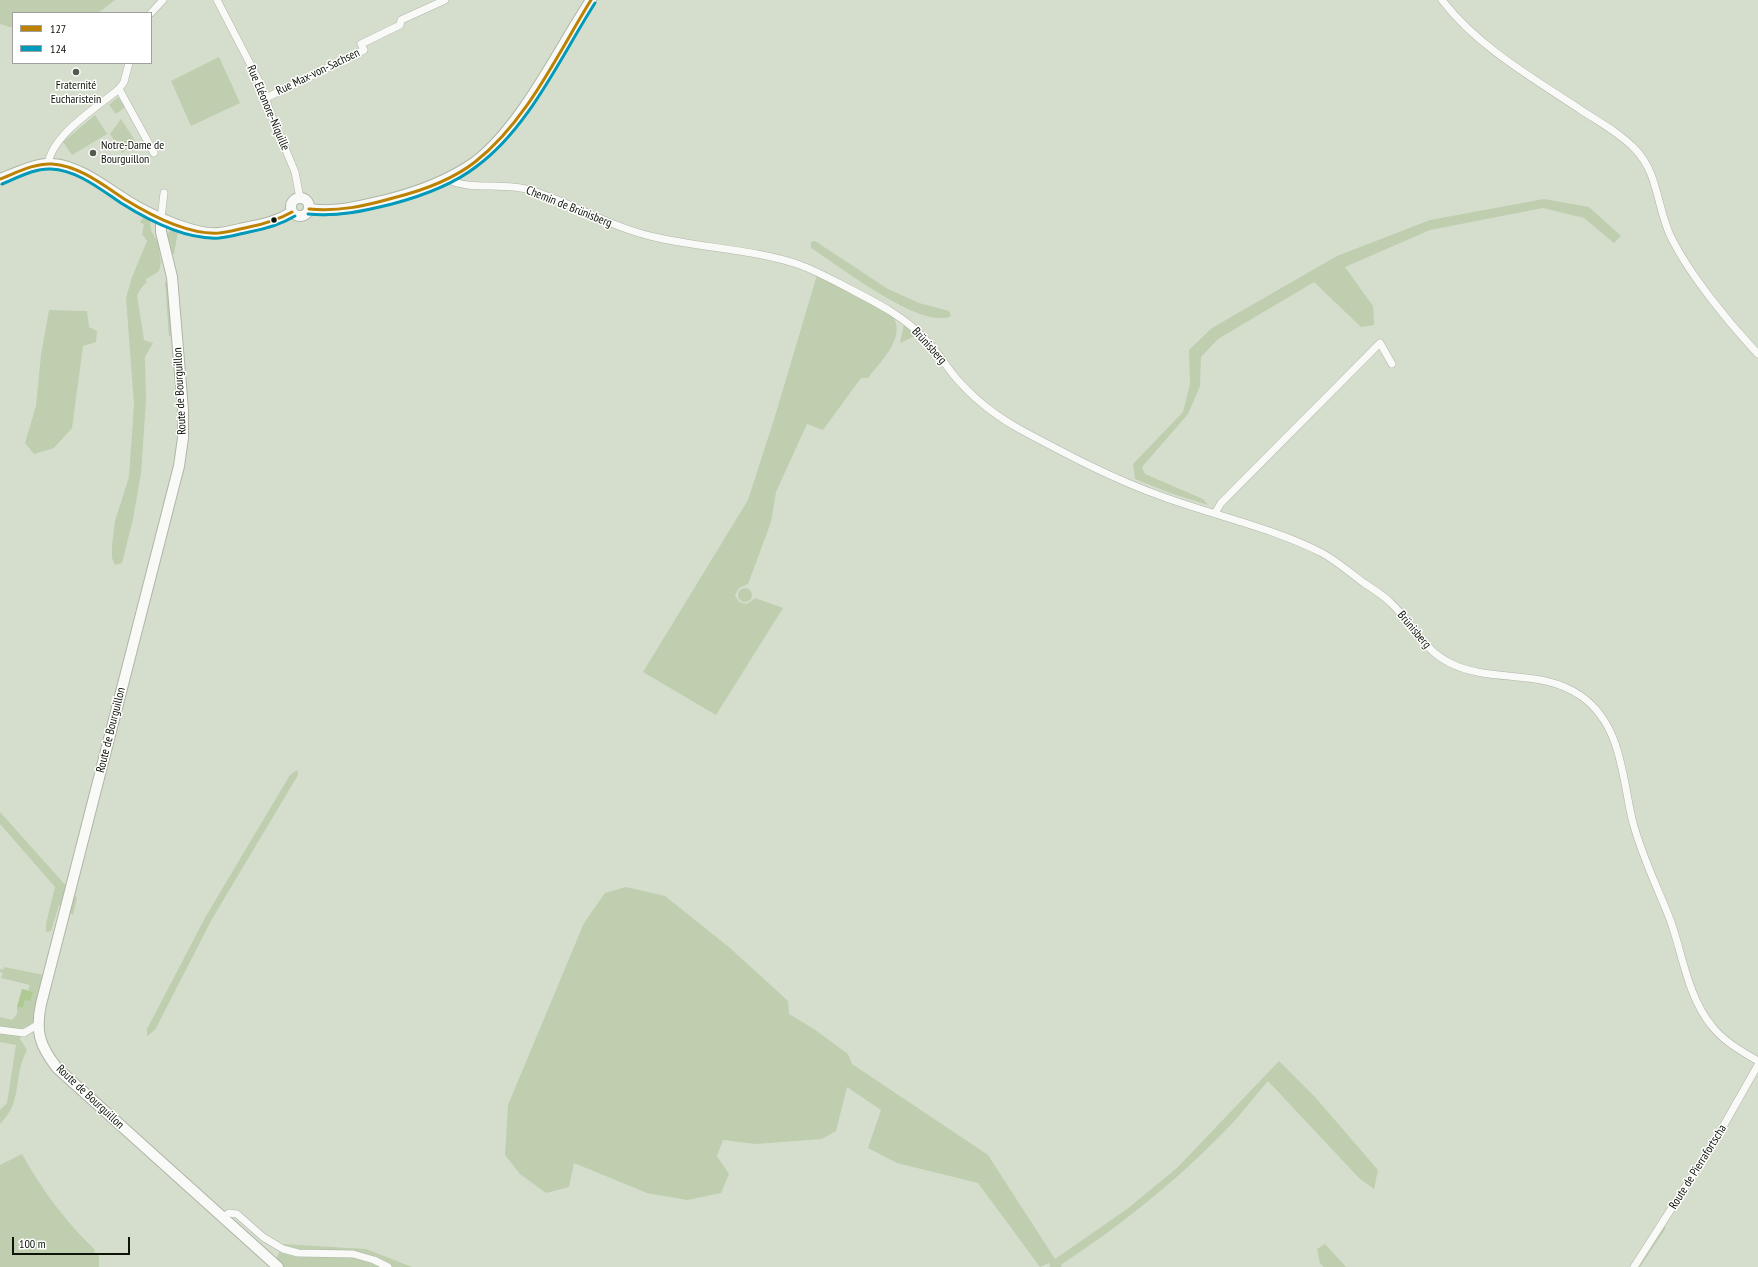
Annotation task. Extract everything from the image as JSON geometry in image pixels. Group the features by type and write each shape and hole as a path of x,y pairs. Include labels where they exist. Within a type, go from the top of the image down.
{"main road":[{"path":"309,209 335,211 422,190 447,179 475,161 497,141 515,120 591,0"},
{"path":"0,179 52,163 79,172 148,213 205,232 219,234 273,222 292,212"},
{"path":"300,198 307,202 309,209 306,214 300,216 292,212 290,207 292,201 300,198"},
{"name":"Route de Bourguillon","path":"161,218 161,232 172,277 183,410 183,438 179,466 45,988 38,1025 45,1052 57,1068 278,1267"}],"street":[{"path":"152,12 163,0"},
{"name":"Rue Eléonore-Niquille","path":"218,0 261,85 270,112 295,172 300,198"},
{"name":"Rue Max-von-Sachsen","path":"266,98 364,50 361,44 400,25 401,20 445,0"},
{"path":"1442,0 1466,26 1486,44 1618,135 1634,148 1644,160 1652,176 1662,214 1674,244 1712,298 1758,354"},
{"path":"48,164 50,154 67,132 119,89 124,82 129,64"},
{"path":"119,89 154,153"},
{"name":"Chemin de Brünisberg","path":"447,179 463,185 510,186 527,189 621,227"},
{"path":"161,218 164,193"},
{"name":"Brünisberg","path":"621,227 645,235 690,245 768,257 819,272 886,308 906,322 934,348 968,392 980,403 1006,421 1100,472 1163,497 1279,534 1324,554 1392,604 1427,646 1450,663 1460,668 1480,672 1524,676 1551,682 1580,695 1594,706 1605,722 1619,753 1630,812 1638,839 1671,924 1697,1003 1717,1033 1738,1049 1758,1061"},
{"path":"1215,513 1221,503 1380,343 1392,364"},
{"path":"0,1030 24,1033 38,1025"},
{"name":"Route de Pierrafortscha","path":"1634,1267 1716,1139 1758,1065"},
{"path":"222,1218 229,1213 237,1214 263,1237 283,1249 298,1253 353,1254 374,1260 388,1267"}],"shaded area":[{"path":"0,0 115,0 99,12 12,12 12,28 0,24"},
{"path":"219,57 240,103 191,126 171,81"},
{"path":"118,97 125,107 116,114 109,105"},
{"path":"95,115 107,134 72,155 63,142"},
{"path":"121,119 136,142 122,153 110,134"},
{"path":"1544,199 1589,207 1621,236 1614,243 1584,218 1543,208 1430,230 1345,267 1373,306 1374,325 1361,327 1314,282 1218,339 1201,357 1200,386 1188,414 1142,467 1145,474 1203,499 1208,505 1170,493 1135,479 1133,464 1183,412 1190,384 1189,350 1212,328 1337,256 1430,220"},
{"path":"144,217 150,219 151,230 158,243 161,262 159,271 145,280 147,282 137,295 144,340 153,343 145,357 146,400 141,473 133,519 122,563 115,565 112,558 112,546 115,521 129,477 134,404 126,298 132,277 147,241 142,234 144,225 140,222"},
{"path":"170,231 178,231 174,254 170,253 169,249 171,247 167,234"},
{"path":"815,241 888,289 919,303 949,311 951,316 938,318 921,314 901,306 880,294 811,248 811,242"},
{"path":"817,275 893,316 896,324 896,333 894,341 885,357 868,378 861,378 823,430 807,424 776,492 771,522 748,584 739,588 735,595 739,602 747,604 755,598 783,608 716,715 643,672 748,500 776,413"},
{"path":"165,282 168,282 172,333 169,337"},
{"path":"49,310 87,311 89,327 97,331 96,342 83,346 72,428 54,448 34,454 25,443 36,406 41,355"},
{"path":"904,324 917,335 900,343"},
{"path":"742,588 748,588 752,592 752,598 748,602 742,602 738,598 738,592"},
{"path":"297,770 298,775 212,919 155,1030 147,1036 147,1029 206,916 290,775"},
{"path":"0,812 77,898 73,915 59,905 51,931 46,932 46,924 55,887 0,824"},
{"path":"626,887 665,896 730,948 788,1001 789,1014 814,1029 848,1054 852,1064 988,1155 1055,1259 1127,1209 1177,1168 1279,1061 1315,1097 1378,1170 1374,1189 1359,1178 1268,1081 1230,1126 1167,1186 1126,1219 1062,1264 1061,1267 1050,1267 1049,1263 1040,1267 978,1183 897,1163 868,1148 881,1110 847,1087 836,1131 822,1139 755,1144 723,1140 717,1156 729,1174 721,1193 687,1200 647,1193 574,1163 569,1187 546,1193 520,1174 505,1155 508,1105 584,923 605,893"},
{"path":"4,967 44,975 34,1020 31,1025 22,1028 20,1039 27,1050 20,1070 15,1097 7,1115 0,1124 0,1110 7,1103 16,1045 0,1042 0,1017 12,1020 17,1014 17,1007 23,1008 25,1000 32,992 28,990 30,985 1,978 3,973 0,972 0,969 3,970"},
{"path":"22,989 33,992 30,1001 25,1000 23,1008 17,1007"},
{"path":"22,1154 55,1205 95,1250 94,1252 99,1255 99,1267 0,1267 0,1165"},
{"path":"1664,1226 1666,1228 1640,1267 1636,1267"},
{"path":"283,1244 366,1249 412,1267 273,1267"},
{"path":"1325,1244 1346,1267 1324,1267 1320,1263 1317,1249"}],"transit line":[{"name":"127","path":"309,209 330,210 351,208 404,195 446,179 475,162 494,146 526,107 553,65 591,0"},
{"name":"124","path":"308,214 329,215 350,213 392,204 426,193 468,173 496,150 513,132 528,112 543,90 595,3"},
{"name":"127","path":"0,179 25,169 45,164 72,168 91,177 126,200 159,218 183,228 207,233 223,233 260,225 292,212"},
{"name":"124","path":"2,184 38,170 61,170 88,181 121,203 155,222 168,228 206,238 223,238 261,230 295,216"}],"place":[{"name":"Fraternité Eucharistein","path":"76,72"},
{"name":"Notre-Dame de Bourguillon","path":"93,153"}]}
